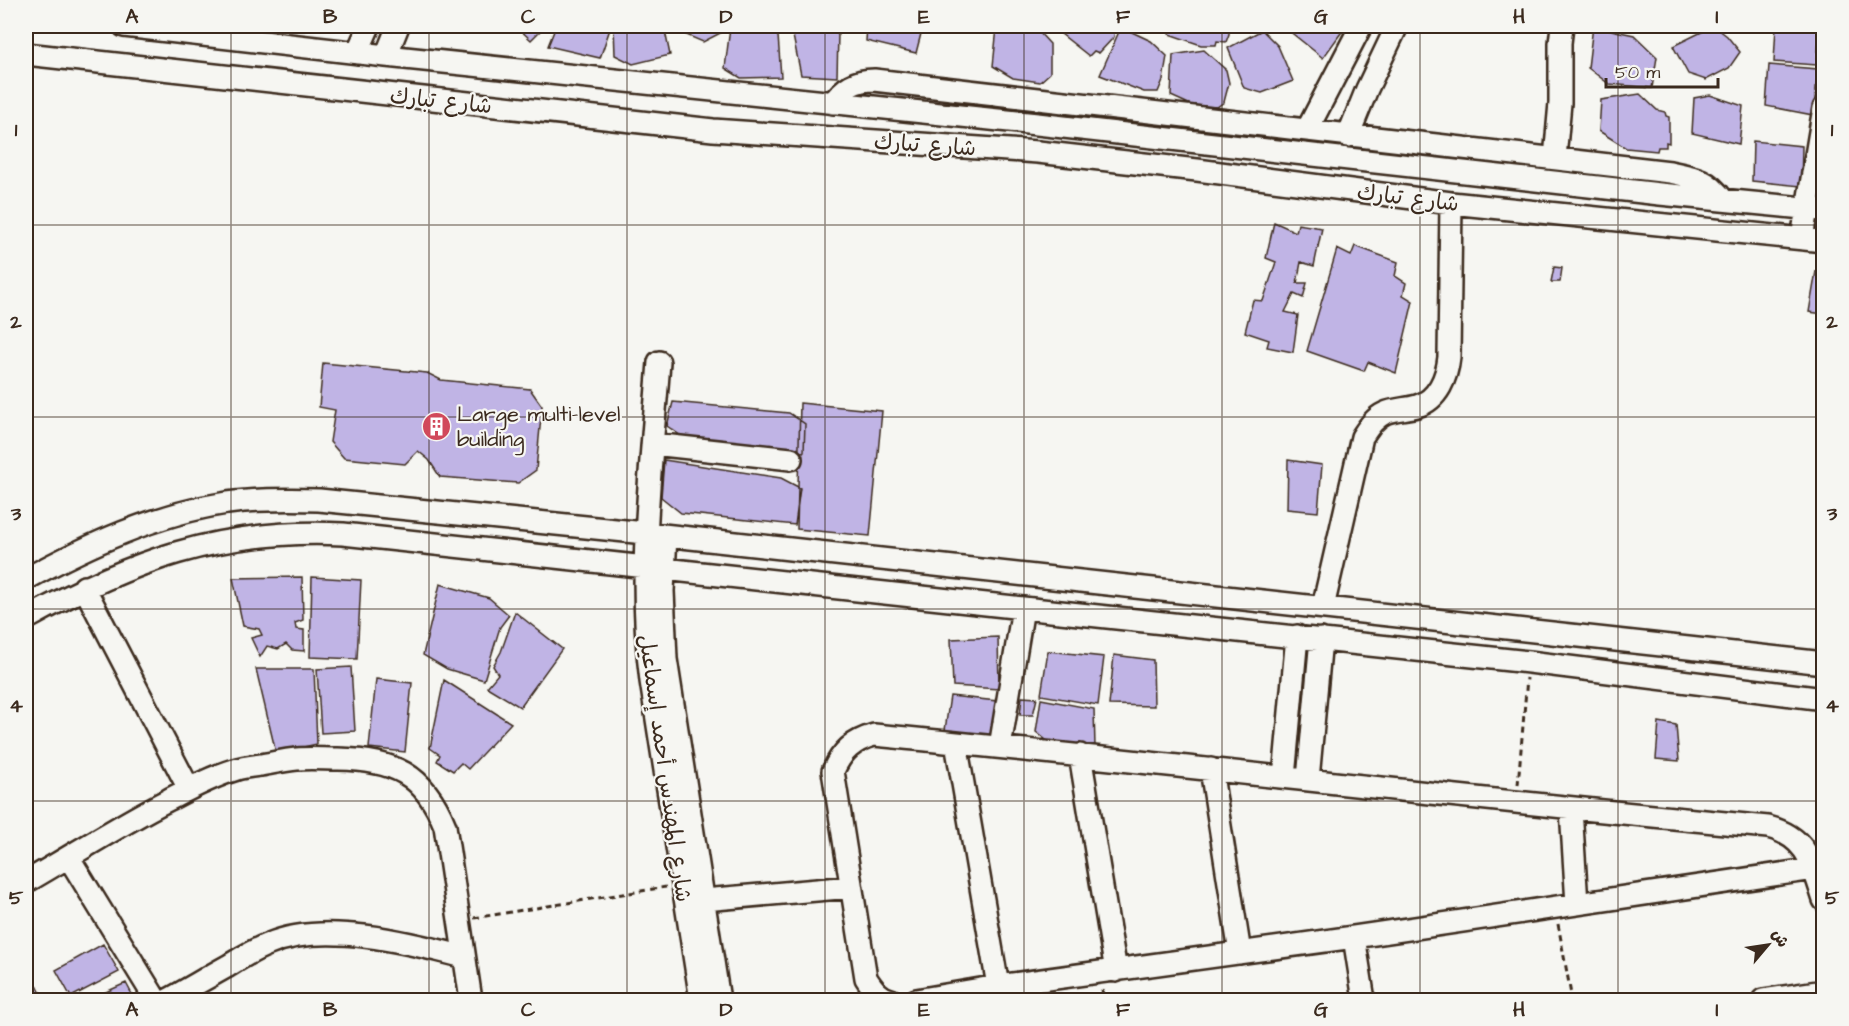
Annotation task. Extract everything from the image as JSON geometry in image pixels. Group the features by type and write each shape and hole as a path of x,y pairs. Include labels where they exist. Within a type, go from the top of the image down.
{"street":[{"name":"شارع تبارك","path":"124,26 357,53 1815,208"},
{"path":"357,53 369,26"},
{"path":"386,56 399,26"},
{"path":"1307,130 1361,26"},
{"path":"1348,136 1397,26"},
{"path":"1555,158 1560,102 1562,26"},
{"name":"شارع تبارك","path":"26,54 712,130 1038,152 1451,203 1824,240"},
{"path":"833,103 840,92 850,85 861,80 874,80 1670,172 1694,177 1712,186 1724,200"},
{"path":"1802,238 1815,208 1824,108"},
{"path":"1323,607 1362,437 1368,428 1386,413 1428,401 1441,386 1445,377 1449,357 1451,203"},
{"name":"شارع المهندس أحمد إسماعيل","path":"659,362 653,444 656,535 654,567 644,612 648,658 700,1000"},
{"path":"653,444 791,459"},
{"path":"26,579 86,549 149,523 197,509 258,500 319,500 1824,663"},
{"path":"26,619 84,587 148,562 206,544 260,535 343,534 1297,636 1824,699"},
{"name":"شارع المهندس أحمد إسماعيل","path":"654,567 663,614 666,659 719,1000"},
{"path":"1113,618 1118,585"},
{"path":"84,587 189,789"},
{"path":"1000,747 1023,608"},
{"path":"1284,777 1297,636"},
{"path":"1308,779 1321,639"},
{"path":"891,1000 873,990 867,978 833,771 839,758 848,747 860,739 874,735 1776,829 1784,831 1797,840 1807,854 1824,900"},
{"path":"956,743 998,986"},
{"path":"1080,756 1116,971"},
{"path":"26,882 69,858 124,822 235,769 296,759 377,762 396,768 412,778 438,808 445,826 471,1000"},
{"path":"1211,769 1240,953"},
{"path":"1571,809 1577,904"},
{"path":"69,858 156,1000"},
{"path":"916,1000 998,986 1354,937 1814,869"},
{"path":"704,900 851,887"},
{"path":"168,1000 269,944 298,936 330,934 370,938 420,945 464,957"},
{"path":"1354,937 1364,1000"},
{"path":"1762,1000 1824,991"}],"path":[{"path":"1516,803 1529,662"},
{"path":"458,921 682,885"},
{"path":"1555,907 1572,1000"}],"building":[{"path":"516,26 545,26 531,40"},
{"path":"556,26 611,26 600,58 548,46"},
{"path":"614,26 664,26 670,55 633,64 615,55"},
{"path":"679,26 730,26 730,28 703,42 684,34"},
{"path":"791,26 838,33 837,77 801,75"},
{"path":"867,26 923,26 916,53 866,41"},
{"path":"1051,26 1115,26 1114,37 1099,53 1094,51 1089,56"},
{"path":"1169,26 1229,26 1229,34 1226,42 1217,41 1216,45 1201,45 1169,34"},
{"path":"1283,26 1346,26 1323,58"},
{"path":"1593,26 1634,35 1657,57 1652,88 1609,84 1588,68"},
{"path":"1714,26 1727,36 1740,52 1729,68 1706,80 1688,74 1673,46"},
{"path":"1776,26 1820,26 1817,65 1774,62"},
{"path":"1121,27 1151,41 1167,56 1163,80 1158,92 1144,92 1100,75"},
{"path":"730,28 754,28 778,36 781,77 741,78 725,68"},
{"path":"997,28 1037,30 1050,44 1050,73 1040,82 1013,78 993,66"},
{"path":"1262,30 1278,46 1293,81 1262,93 1244,88 1228,48"},
{"path":"1204,50 1226,70 1229,83 1224,102 1217,107 1191,105 1171,96 1173,55"},
{"path":"1769,65 1818,69 1813,115 1766,106"},
{"path":"1640,94 1657,110 1665,112 1669,117 1669,143 1666,142 1666,147 1658,147 1657,151 1626,148 1599,131 1601,100"},
{"path":"1710,95 1743,106 1739,144 1692,133 1694,98"},
{"path":"1753,141 1802,146 1801,186 1752,181"},
{"path":"1274,222 1296,232 1298,224 1322,228 1314,266 1301,262 1297,283 1307,283 1303,298 1294,294 1285,312 1298,315 1293,352 1267,347 1269,340 1245,332 1253,300 1263,301 1276,262 1266,258"},
{"path":"1355,246 1398,262 1395,276 1406,283 1403,295 1413,301 1396,373 1368,362 1364,371 1307,351 1337,249 1351,256"},
{"path":"1554,267 1562,268 1560,282 1551,282"},
{"path":"1816,271 1824,272 1824,314 1809,312"},
{"name":"Large multi-level building","path":"323,363 427,373 441,380 530,389 542,406 536,470 518,483 440,477 429,460 418,451 405,464 344,458 330,442 335,410 319,407"},
{"path":"673,402 789,413 805,424 804,452 687,440 667,426"},
{"path":"800,403 882,411 870,536 797,529"},
{"path":"664,460 781,478 800,488 795,525 681,513 661,497"},
{"path":"1288,460 1322,465 1318,512 1287,509"},
{"path":"302,577 303,620 295,623 296,629 304,630 304,651 292,650 286,644 278,649 267,646 260,657 251,638 262,635 259,629 243,626 233,578"},
{"path":"312,577 361,580 357,659 310,657"},
{"path":"440,584 489,598 509,615 500,627 484,680 447,669 423,655"},
{"path":"515,612 562,649 520,707 487,687 498,674 493,666 501,652"},
{"path":"998,637 999,689 953,686 951,639"},
{"path":"1048,651 1104,657 1098,705 1041,695"},
{"path":"1114,655 1153,660 1154,706 1109,705"},
{"path":"351,667 355,731 321,733 317,669"},
{"path":"256,669 314,669 317,744 276,753"},
{"path":"376,679 412,683 405,752 369,748"},
{"path":"444,680 511,723 468,769 461,763 453,771 437,761 440,755 430,748"},
{"path":"950,696 997,701 992,737 944,737"},
{"path":"1022,697 1037,698 1033,715 1020,715"},
{"path":"1041,699 1094,709 1095,747 1050,743 1036,732"},
{"path":"1659,722 1676,725 1679,761 1656,759"},
{"path":"103,944 119,972 71,997 56,970"},
{"path":"34,979 44,1000 26,1000 26,983"},
{"path":"126,983 135,1000 88,1000"}],"place":[{"name":"Large multi-level building","path":"436,426"}]}
